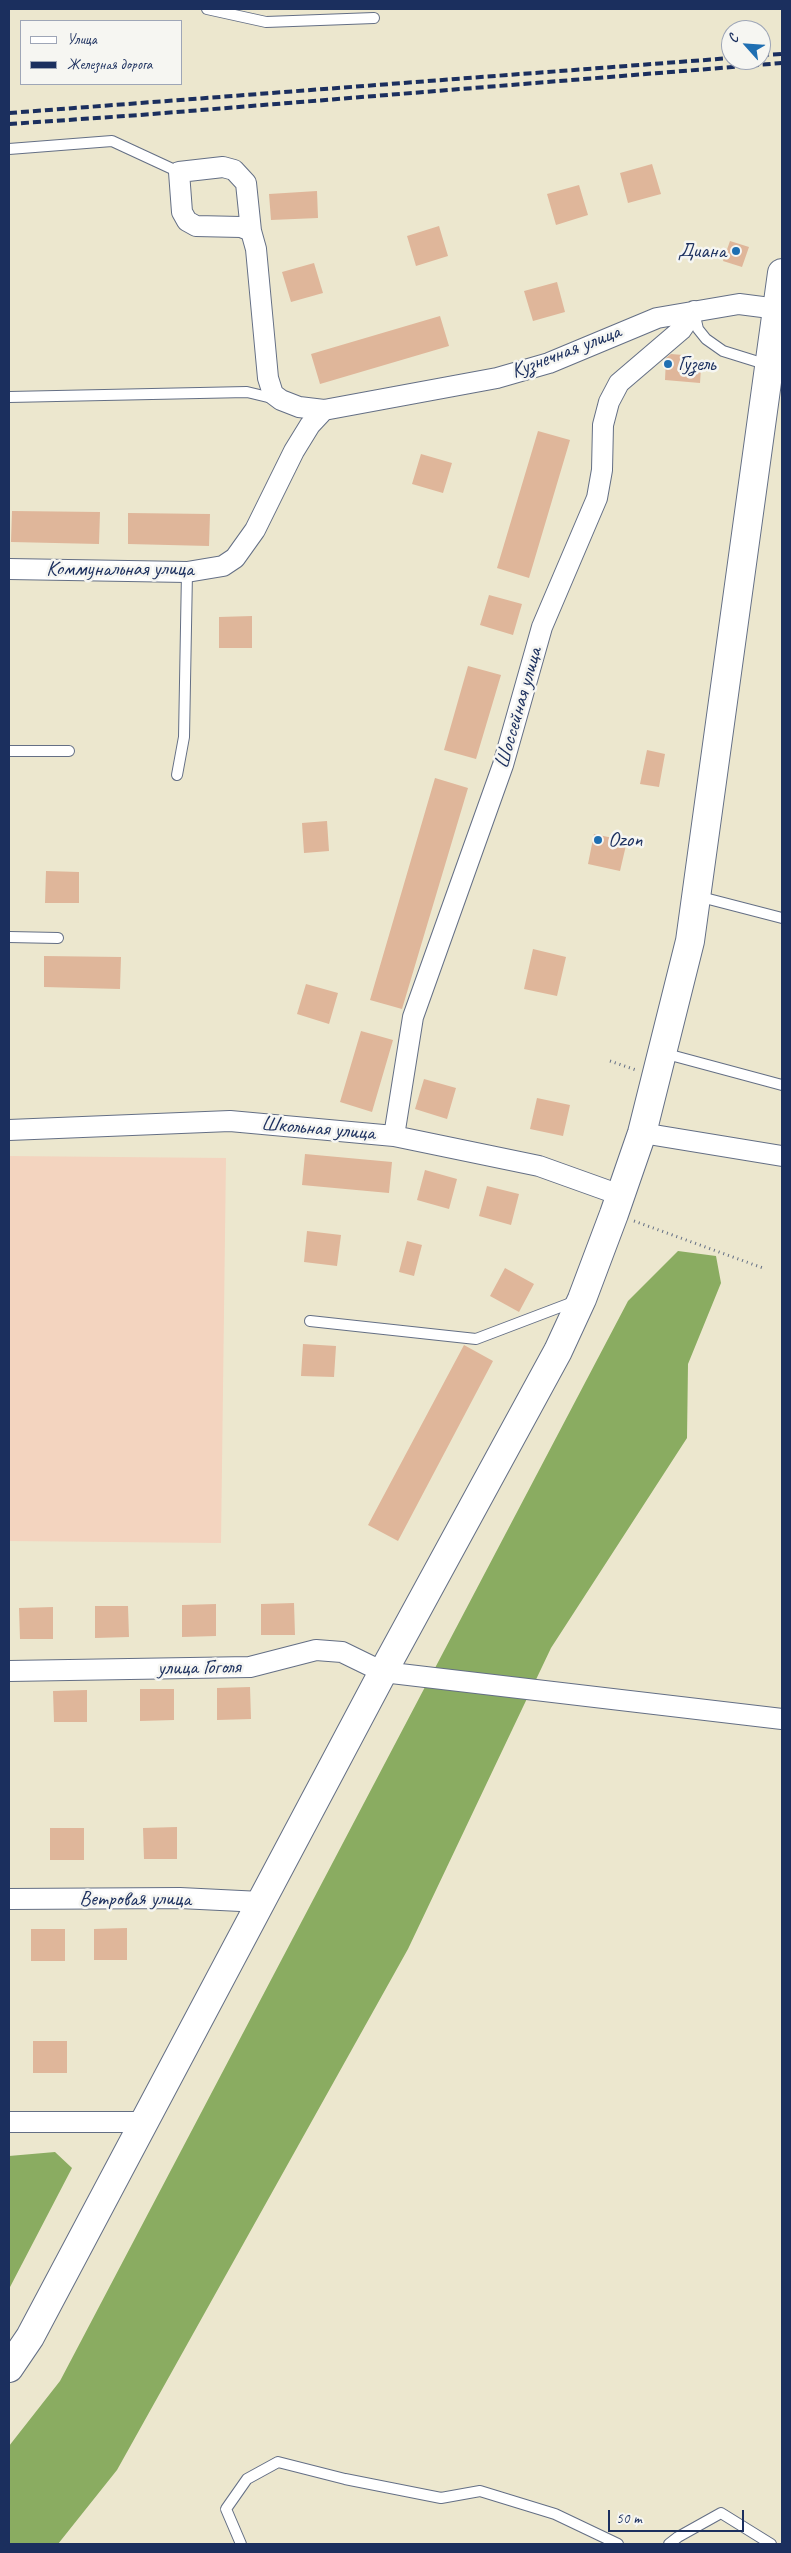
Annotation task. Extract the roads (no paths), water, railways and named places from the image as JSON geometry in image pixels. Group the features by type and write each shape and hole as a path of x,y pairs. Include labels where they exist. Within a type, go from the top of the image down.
{"main road":[{"path":"9,2368 30,2337 383,1672 558,1351 582,1299 642,1132 690,942 782,273"}],"street":[{"path":"251,231 240,227 196,226 187,221 182,212 179,172 223,167 234,170 242,176 246,183 251,231 256,250 268,378 273,394 282,400"},
{"name":"Кузнечная улица","path":"282,400 299,407 324,410 497,378 549,363 657,318 739,304 778,309"},
{"name":"Шоссейная улица","path":"394,1136 413,1017 503,765 542,627 597,498 602,470 603,424 609,402 620,383 681,330 694,311"},
{"name":"Коммунальная улица","path":"9,568 187,572 223,566 235,558 255,530 294,450 310,425 324,410"},
{"name":"Школьная улица","path":"9,1130 230,1120 394,1136 539,1166 617,1204"},
{"path":"642,1132 782,1156"},
{"name":"улица Гоголя","path":"9,1671 250,1667 316,1650 342,1652 383,1672 782,1719"},
{"name":"Ветровая улица","path":"9,1899 180,1898 261,1902"},
{"path":"9,2122 144,2122"}],"lane":[{"path":"207,9 266,22 374,18"},
{"path":"9,149 112,141 179,172"},
{"path":"694,311 698,329 706,339 723,350 770,366"},
{"path":"9,397 247,392 282,400"},
{"path":"177,775 184,737 187,572"},
{"path":"9,751 69,751"},
{"path":"696,896 782,918"},
{"path":"9,937 58,938"},
{"path":"663,1053 782,1085"},
{"path":"310,1321 476,1339 582,1299"},
{"path":"241,2544 226,2510 247,2479 278,2462 345,2479 440,2498 480,2491 555,2514 618,2544"},
{"path":"669,2544 720,2513 771,2544"}],"railway":[{"path":"771,55 782,54"},
{"path":"9,113 721,59"},
{"path":"9,124 782,63"}],"place":[{"name":"Диана","path":"736,251"},
{"name":"Гузель","path":"668,364"},
{"name":"Ozon","path":"598,840"}]}
